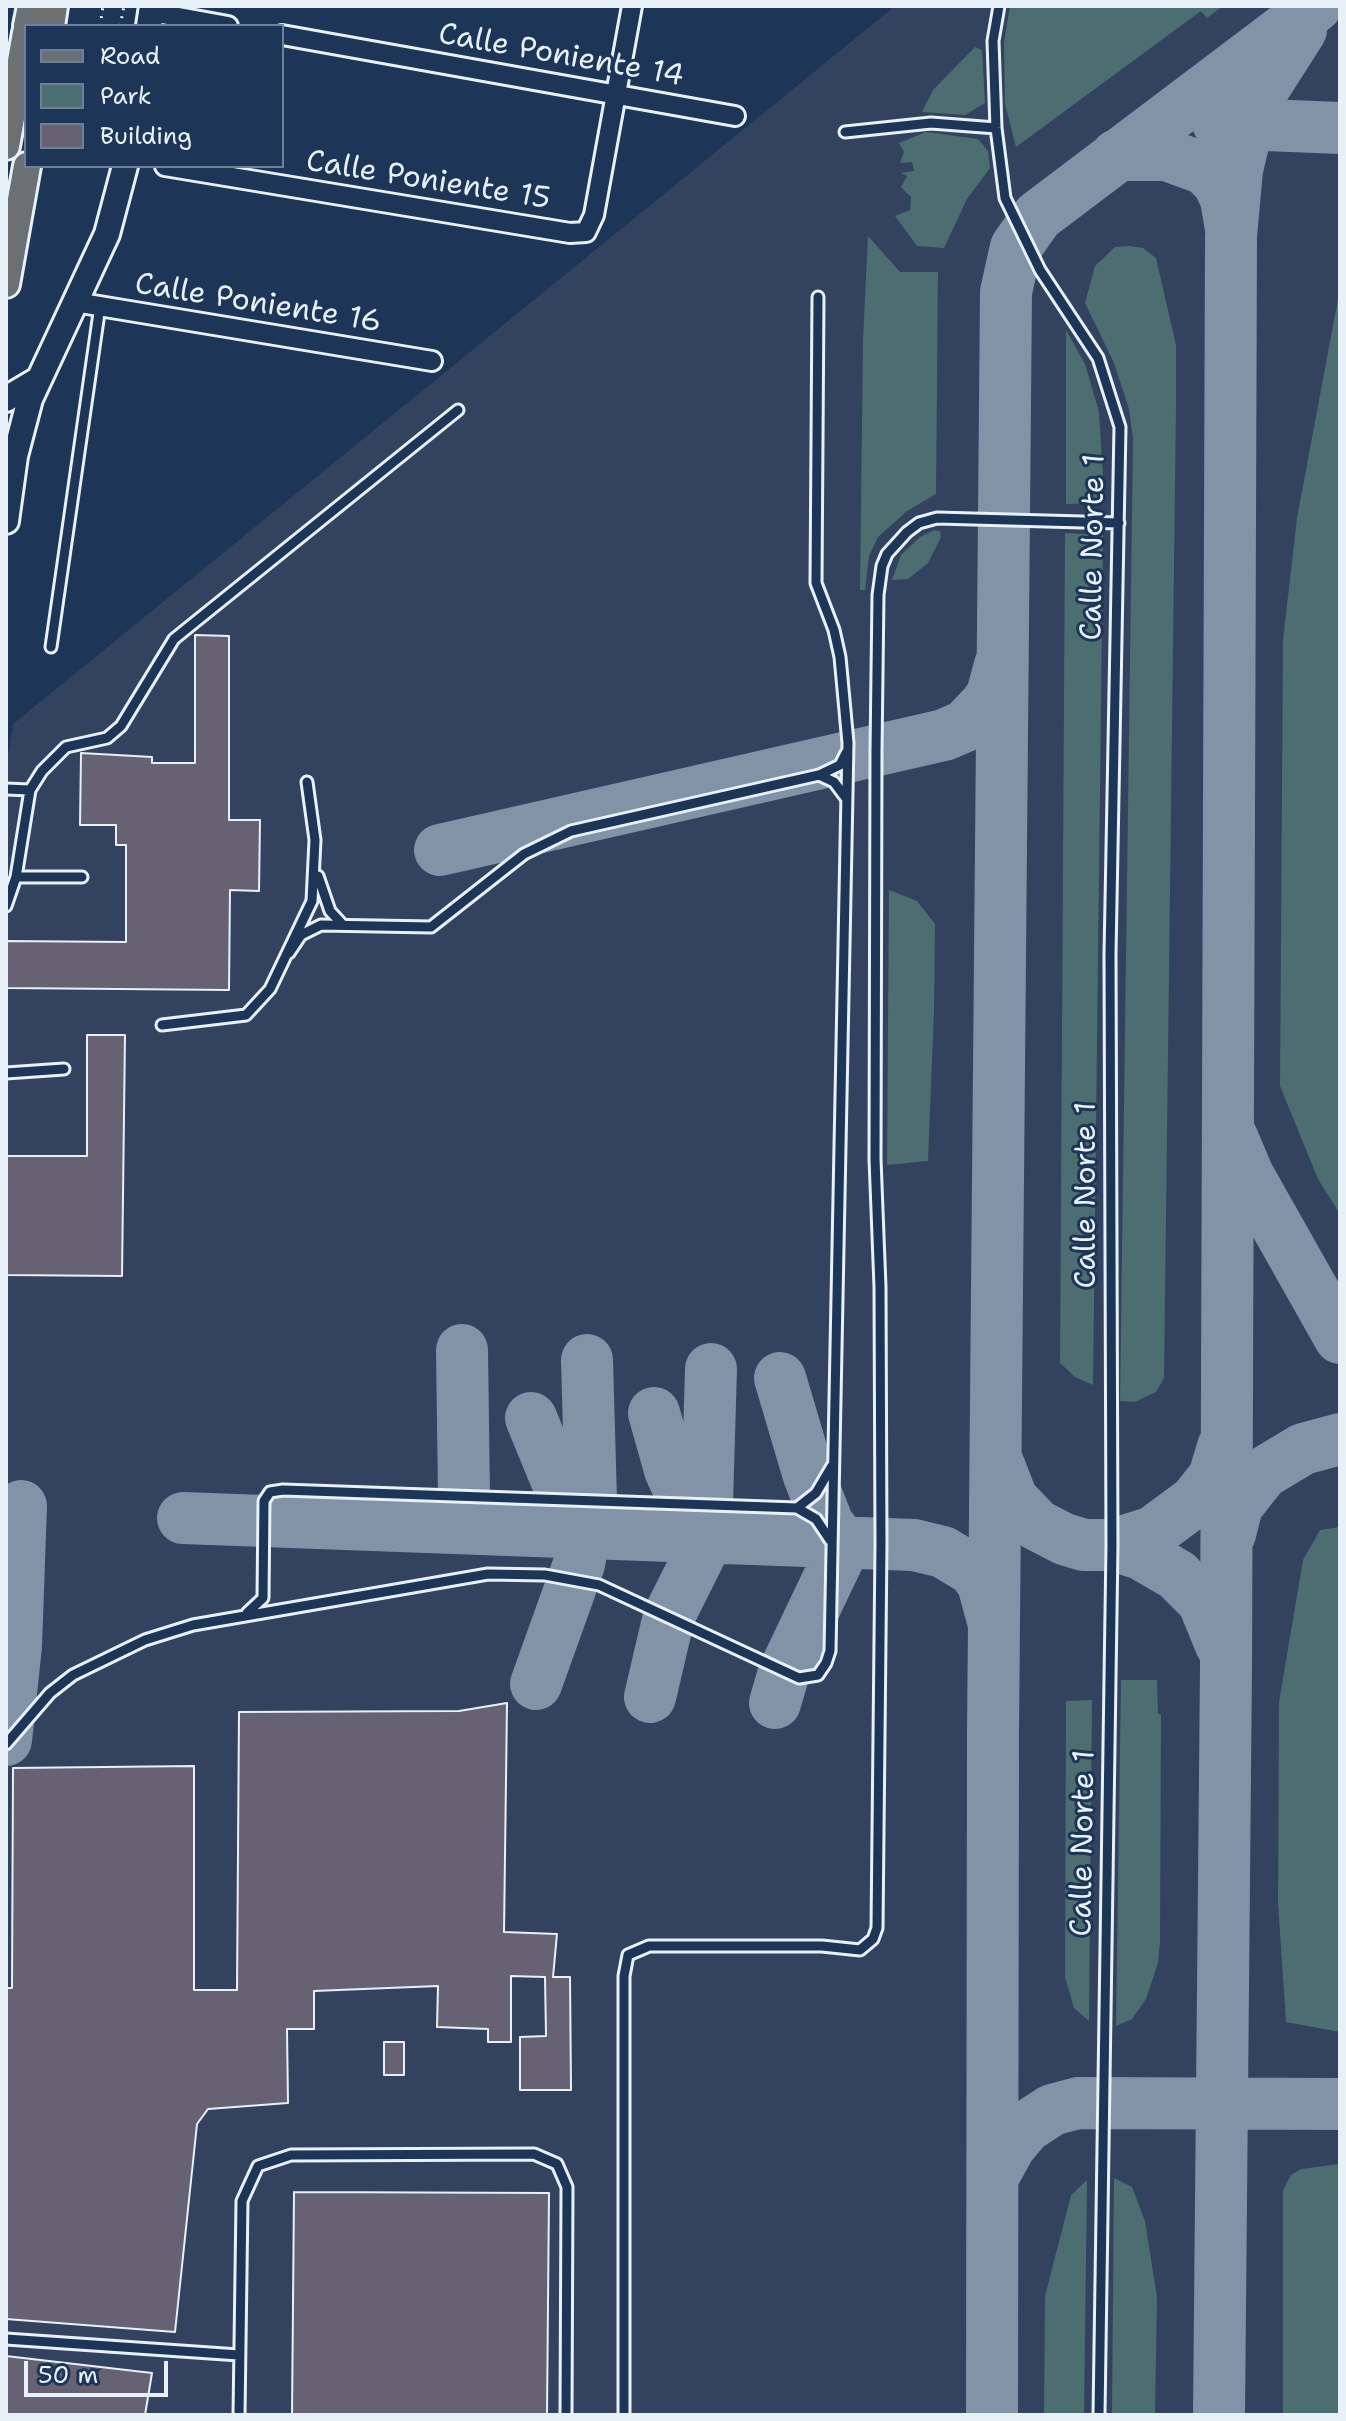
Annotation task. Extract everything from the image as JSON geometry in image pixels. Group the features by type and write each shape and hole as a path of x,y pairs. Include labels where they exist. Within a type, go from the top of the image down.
{"main road":[{"path":"6,146 24,46"},
{"path":"6,284 27,168"},
{"path":"6,521 19,437 36,381 107,234 124,168"},
{"path":"6,399 36,381"}],"street":[{"path":"617,95 632,6"},
{"path":"151,15 214,24"},
{"name":"Calle Poniente 14","path":"284,35 735,116"},
{"name":"Calle Poniente 15","path":"177,168 570,233 586,232 594,215 617,95"},
{"name":"Calle Poniente 16","path":"75,302 432,361"}],"lane":[{"name":"Calle Norte 1","path":"999,6 993,41 996,128 1005,198 1040,270 1082,330 1108,385 1120,427 1110,954 1112,1545 1099,2415"},
{"path":"845,132 931,123 996,128"},
{"path":"6,1744 50,1693 73,1675 145,1640 193,1625 244,1615 488,1574 545,1575 599,1585 805,1679 818,1675 828,1657 832,1543 848,743 840,657 834,630 816,583 818,297"},
{"path":"51,647 100,306"},
{"path":"6,906 16,877 30,790 66,747 107,738 121,726 174,639 458,410"},
{"path":"624,2415 624,1976 628,1955 649,1946 822,1946 860,1950 873,1939 877,1928 881,1529 880,1287 875,1159 876,766 878,595 882,566 887,554 907,532 919,523 937,518 1119,523"},
{"path":"289,953 307,931 321,925 431,927 541,843 571,831 819,775 840,765 848,743"},
{"path":"819,775 834,782 847,800"},
{"path":"307,782 316,867 325,900 343,925"},
{"path":"6,789 30,790"},
{"path":"162,1025 246,1015 270,989 289,953 312,901 316,867"},
{"path":"16,877 82,877"},
{"path":"6,1073 64,1069"},
{"path":"797,1508 816,1493 833,1463"},
{"path":"244,1615 263,1598 264,1501 270,1492 283,1490 797,1508 816,1519 832,1543"},
{"path":"263,1598 282,1609"},
{"path":"239,2415 242,2201 258,2166 291,2155 534,2154 557,2164 567,2187 566,2415"},
{"path":"6,2339 239,2355"}],"shaded area":[{"path":"895,6 1340,6 1340,2415 6,2415 6,769 13,724"}],"green space":[{"path":"1010,6 1223,6 1207,18 1201,11 1016,147 1005,104 1004,42"},
{"path":"975,47 982,50 985,103 965,115 922,112 933,90"},
{"path":"926,132 978,139 988,151 990,168 967,199 944,248 917,246 895,216 910,210 911,197 901,187 907,176 901,173 914,171 912,162 900,163 904,152 899,143"},
{"path":"868,236 900,272 938,272 936,494 907,511 878,537 869,556 865,590 860,590 863,340"},
{"path":"1115,247 1143,248 1156,258 1176,345 1164,1378 1156,1392 1135,1402 1120,1401 1133,439 1129,409 1114,363 1085,303 1095,266"},
{"path":"1340,288 1340,1214 1318,1179 1280,1086 1283,640 1297,518"},
{"path":"1066,330 1085,364 1099,412 1104,494 1095,503 1066,504"},
{"path":"934,530 940,531 941,537 928,563 908,579 892,580 901,555 920,537"},
{"path":"1065,533 1103,535 1093,1385 1075,1377 1060,1363"},
{"path":"889,890 917,901 935,924 928,1161 887,1165"},
{"path":"1340,1527 1340,2032 1286,2022 1278,1903 1279,1702 1303,1560 1320,1530"},
{"path":"1121,1680 1157,1680 1158,1714 1161,1714 1160,1941 1158,1963 1146,1999 1132,2019 1116,2026"},
{"path":"1092,1700 1089,2021 1074,2008 1065,1977 1066,1701"},
{"path":"1340,2164 1340,2415 1283,2415 1283,2190 1291,2175 1301,2169"},
{"path":"1114,2178 1132,2187 1145,2221 1157,2297 1155,2415 1112,2415"},
{"path":"1087,2180 1084,2415 1044,2415 1045,2296 1071,2195"}],"building":[{"path":"195,635 229,636 229,820 260,820 259,891 230,890 229,990 6,988 6,941 126,942 126,845 116,845 116,825 80,825 81,753 152,757 152,763 195,763"},
{"path":"87,1035 125,1035 122,1276 6,1275 6,1156 87,1156"},
{"path":"507,1703 504,1932 557,1934 553,1977 570,1977 571,2090 520,2090 520,2037 546,2036 545,1977 511,1976 511,2042 488,2042 488,2029 437,2027 438,1986 314,1991 314,2029 287,2029 288,2103 208,2109 197,2124 175,2332 6,2319 6,1988 12,1988 13,1768 194,1766 194,1990 237,1990 239,1712 459,1711"},
{"path":"384,2042 404,2042 404,2075 384,2075"},
{"path":"294,2192 549,2193 547,2415 292,2415"},
{"path":"6,2356 152,2373 145,2415 6,2415"}],"taxiway":[{"path":"992,2415 993,1732 1006,292 1016,247 1038,216 1316,6"},
{"path":"1219,2415 1226,1667 1231,236 1237,170 1245,136 1264,88 1301,30"},
{"path":"1218,123 1340,128"},
{"path":"1117,155 1167,155 1205,169 1218,182 1226,199 1231,229"},
{"path":"440,850 944,735 965,726 985,705 992,695 1000,665"},
{"path":"1232,1137 1248,1175 1340,1338"},
{"path":"462,1350 464,1496"},
{"path":"587,1360 591,1500"},
{"path":"707,1504 711,1369"},
{"path":"780,1378 809,1476 828,1524 844,1545"},
{"path":"654,1413 670,1470 701,1538"},
{"path":"531,1418 559,1486 588,1534"},
{"path":"1230,1534 1237,1506 1263,1473 1303,1449 1340,1439"},
{"path":"1112,1545 1153,1532 1195,1501 1214,1477 1223,1447"},
{"path":"998,1463 1012,1499 1037,1525 1084,1545 1112,1545 1141,1554 1177,1575 1203,1601 1221,1645"},
{"path":"6,1740 16,1646 21,1506"},
{"path":"183,1518 914,1545 943,1552 973,1570 983,1584 993,1621"},
{"path":"536,1684 579,1564 585,1534"},
{"path":"650,1697 669,1616 708,1538"},
{"path":"775,1703 784,1672 845,1544"},
{"path":"993,2177 1010,2146 1026,2127 1052,2110 1078,2103 1340,2104"}]}
